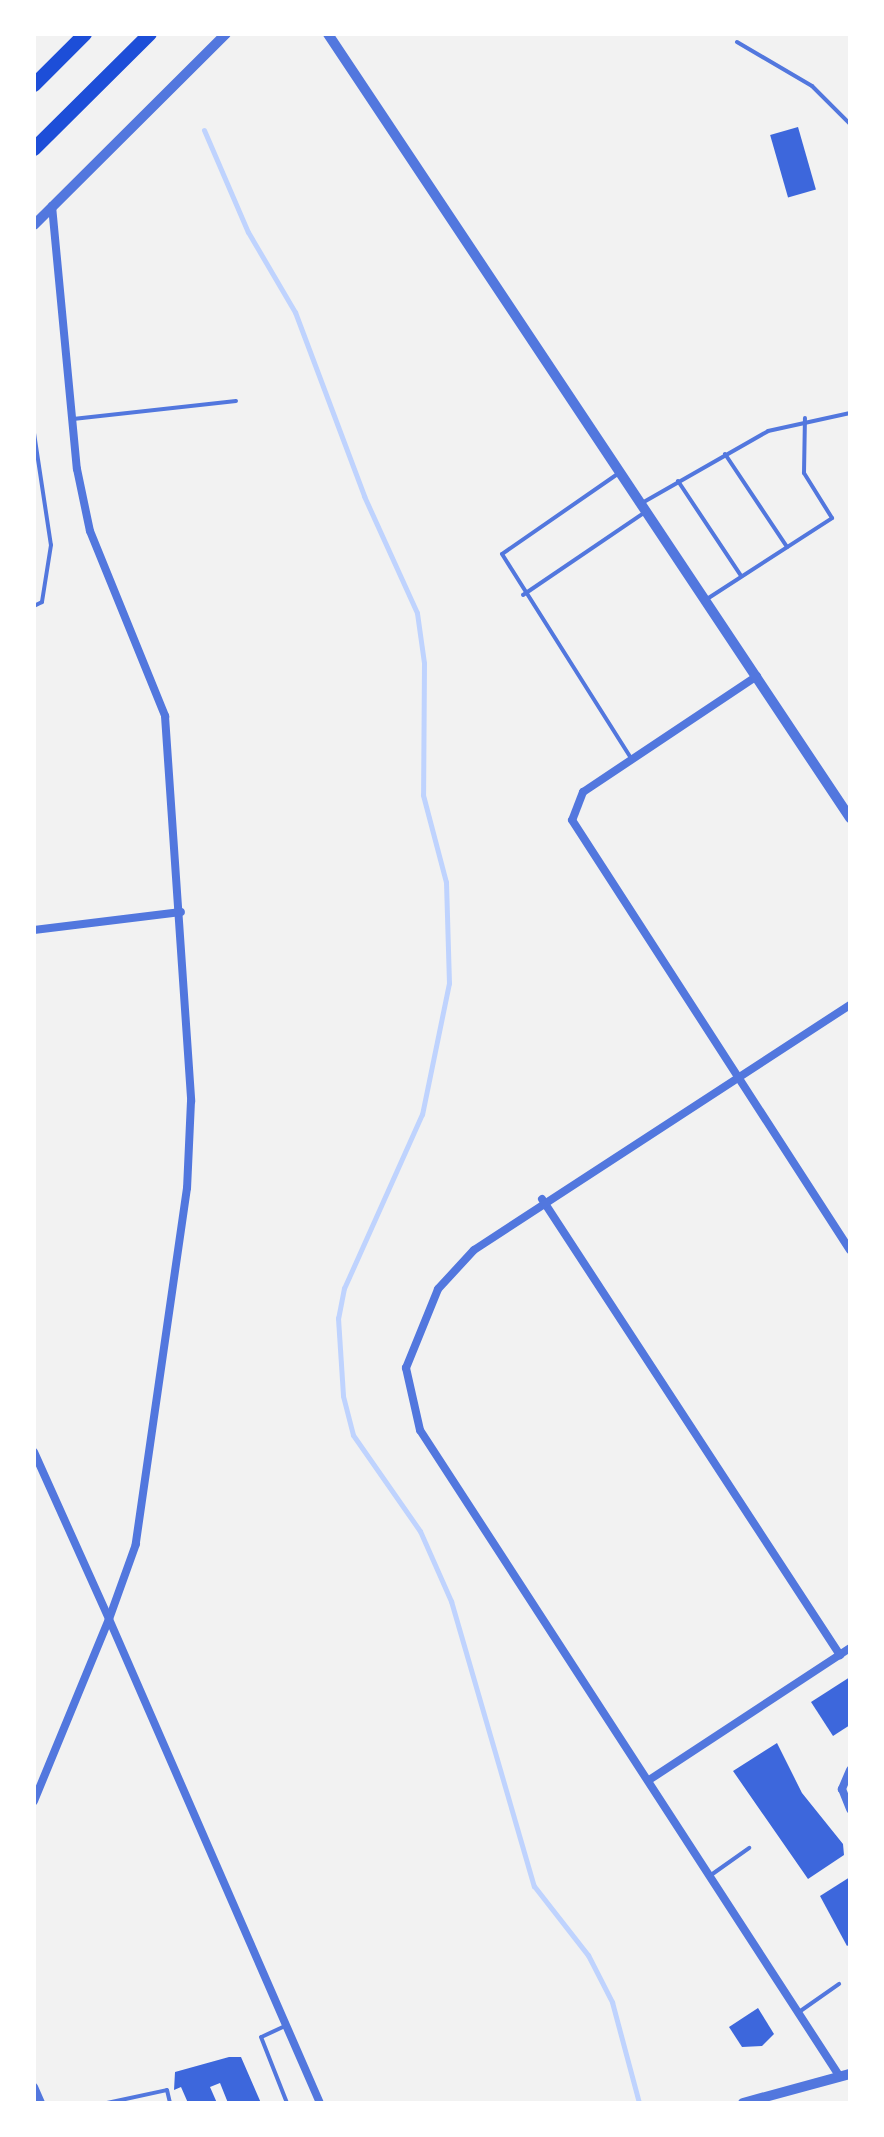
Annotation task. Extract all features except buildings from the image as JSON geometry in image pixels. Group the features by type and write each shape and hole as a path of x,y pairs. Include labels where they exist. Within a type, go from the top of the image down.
{"highway":[{"path":"34,85 85,34"},
{"path":"34,149 150,34"}],"street":[{"path":"34,225 226,34"},
{"path":"328,34 850,818"},
{"path":"34,1801 109,1619 136,1544 187,1188 181,912 165,716 90,531 71,420 52,206"},
{"path":"757,676 578,797 572,820 850,1250"},
{"path":"34,930 181,912"},
{"path":"743,2103 845,2075 799,2012 420,1430 408,1394 410,1348 438,1289 474,1250 542,1199 850,1005"},
{"path":"542,1199 840,1655"},
{"path":"34,1452 320,2103"},
{"path":"649,1780 850,1648"},
{"path":"850,1770 842,1789 850,1809"},
{"path":"34,2087 41,2103"}],"lane":[{"path":"737,42 812,86 850,124"},
{"path":"71,420 236,401"},
{"path":"522,595 678,481 725,454 805,418 850,413"},
{"path":"706,600 832,518 804,473 805,418"},
{"path":"34,433 51,545 42,602 34,606"},
{"path":"725,454 787,547"},
{"path":"621,472 503,548 504,567 632,759"},
{"path":"678,481 741,577"},
{"path":"711,1875 749,1848"},
{"path":"799,2012 839,1984"},
{"path":"285,2026 261,2037 287,2103"},
{"path":"107,2103 167,2090 170,2103"}],"waterway":[{"path":"204,130 248,232 295,312 364,496 417,613 424,663 423,795 446,882 449,983 422,1114 344,1288 338,1318 343,1396 353,1435 420,1531 451,1601 534,1886 588,1955 612,2002 639,2103"}]}
